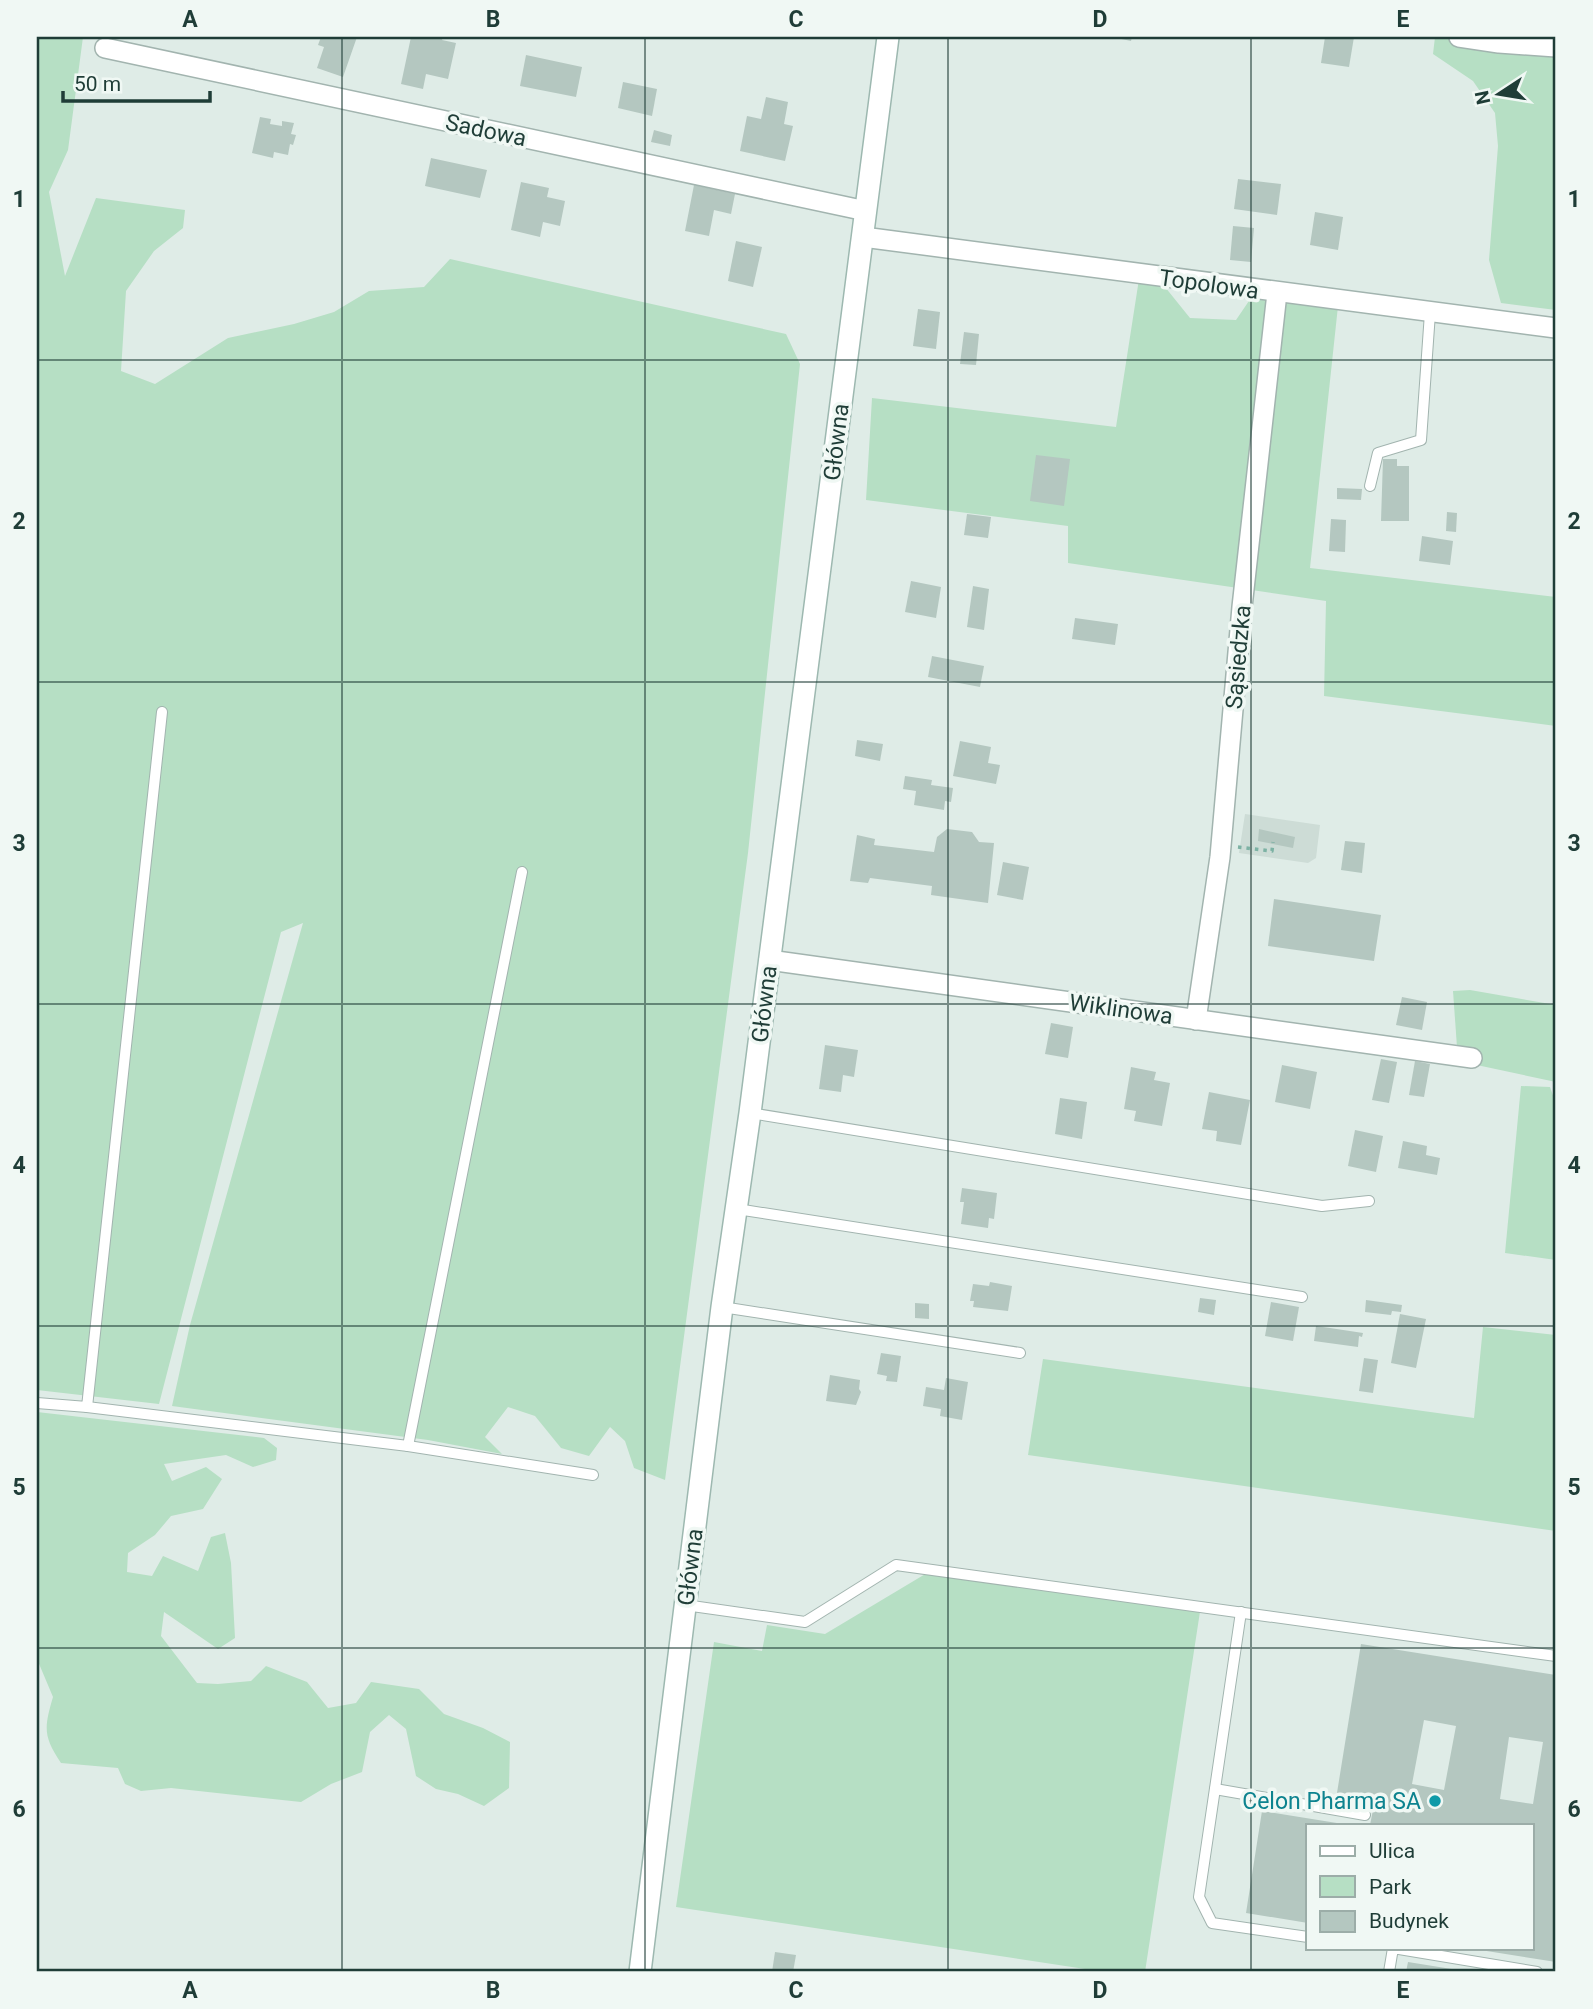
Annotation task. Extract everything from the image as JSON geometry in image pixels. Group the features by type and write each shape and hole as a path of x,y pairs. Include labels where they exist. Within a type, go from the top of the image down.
{"main road":[{"name":"Główna","path":"640,1972 722,1307 750,1113 888,37"}],"street":[{"path":"1459,37 1499,44 1556,47"},
{"name":"Sadowa","path":"105,48 866,211"},
{"name":"Topolowa","path":"863,237 1556,328"},
{"name":"Sąsiedzka","path":"1196,1020 1220,857 1242,607 1277,293"},
{"name":"Wiklinowa","path":"769,960 1472,1058"}],"lane":[{"path":"1370,486 1378,453 1421,440 1430,313"},
{"path":"87,1407 162,712"},
{"path":"408,1446 522,872"},
{"path":"750,1113 1322,1206 1369,1201"},
{"path":"737,1209 1302,1297"},
{"path":"722,1307 1020,1353"},
{"path":"37,1403 408,1446 593,1475"},
{"path":"685,1605 805,1622 896,1565 1556,1656"},
{"path":"1241,1612 1199,1897 1213,1923 1306,1937"},
{"path":"1215,1789 1365,1815"},
{"path":"1389,1972 1391,1950"},
{"path":"1403,1950 1537,1972"}],"path":[{"path":"1240,847 1272,851 1273,842"}],"shaded area":[{"path":"1245,814 1320,825 1316,858 1308,863 1239,853"}],"green space":[{"path":"37,37 83,37 68,150 49,192 65,276 96,198 185,210 183,228 154,251 126,291 121,371 155,384 228,338 294,324 334,312 369,291 424,287 450,259 786,334 800,364 748,853 665,1480 634,1468 625,1441 610,1427 589,1456 561,1448 535,1416 508,1407 485,1437 502,1454 428,1440 172,1406 190,1325 303,923 281,932 159,1404 37,1390"},
{"path":"1435,37 1531,37 1556,40 1556,310 1501,303 1489,260 1498,146 1495,113 1473,81 1433,54"},
{"path":"1139,279 1161,282 1190,318 1236,320 1253,295 1338,306 1310,568 1556,597 1556,726 1324,696 1326,601 1068,563 1068,526 866,500 872,398 1116,427"},
{"path":"1470,990 1556,1005 1556,1082 1458,1061 1453,991"},
{"path":"1521,1086 1550,1087 1556,1104 1556,1260 1505,1253"},
{"path":"1483,1327 1556,1335 1556,1531 1028,1455 1043,1359 1474,1418"},
{"path":"37,1412 264,1438 277,1448 276,1460 253,1467 226,1455 164,1464 172,1481 206,1467 222,1479 203,1509 171,1516 155,1535 128,1553 127,1572 152,1576 163,1556 198,1571 211,1537 225,1533 231,1563 235,1638 218,1649 164,1612 161,1636 197,1683 251,1681 266,1666 307,1682 328,1708 356,1703 371,1682 419,1689 444,1714 483,1728 510,1742 509,1788 484,1806 458,1794 436,1789 416,1776 406,1729 389,1715 370,1732 362,1772 331,1784 301,1802 171,1788 141,1791 125,1784 118,1768 61,1763 51,1746 47,1732 53,1697 37,1659"},
{"path":"927,1573 1201,1605 1145,1972 1085,1969 676,1907 714,1642 762,1651 767,1625 825,1634"}],"building":[{"path":"321,37 357,37 343,77 317,68 324,47 318,45"},
{"path":"411,37 443,37 442,40 456,43 448,79 426,74 423,89 401,84"},
{"path":"1112,37 1132,37 1131,41"},
{"path":"1325,37 1354,37 1349,67 1321,63"},
{"path":"526,55 582,67 576,97 520,86"},
{"path":"623,82 657,89 652,116 618,108"},
{"path":"766,97 788,102 784,124 793,126 785,161 740,151 747,116 761,119"},
{"path":"260,117 271,119 270,124 282,126 282,121 294,123 291,134 296,135 293,145 290,144 288,155 274,152 273,158 252,153"},
{"path":"654,130 672,135 670,146 651,142"},
{"path":"431,158 487,170 480,198 425,186"},
{"path":"1238,179 1281,184 1277,215 1234,209"},
{"path":"521,182 549,188 547,197 565,201 560,226 543,222 540,237 511,230"},
{"path":"694,185 735,194 731,214 714,210 709,236 685,231"},
{"path":"1315,212 1343,217 1338,250 1310,245"},
{"path":"1233,226 1254,228 1251,262 1230,260"},
{"path":"736,241 762,247 753,287 728,281"},
{"path":"918,309 940,312 936,349 913,346"},
{"path":"964,332 979,334 976,365 960,364"},
{"path":"1036,455 1070,459 1064,506 1030,501"},
{"path":"1383,459 1397,459 1397,466 1409,466 1409,521 1381,521"},
{"path":"1337,488 1362,489 1361,500 1337,499"},
{"path":"1447,512 1457,513 1456,532 1446,531"},
{"path":"967,514 991,517 988,538 964,535"},
{"path":"1331,519 1346,520 1345,552 1329,551"},
{"path":"1422,536 1453,541 1450,565 1419,561"},
{"path":"911,581 941,587 936,618 905,612"},
{"path":"973,586 989,589 984,630 967,627"},
{"path":"1075,618 1118,624 1115,645 1072,639"},
{"path":"932,656 984,666 980,687 928,677"},
{"path":"857,740 883,744 880,761 855,756"},
{"path":"960,741 991,747 988,763 1000,765 996,784 953,776"},
{"path":"905,776 932,780 931,785 953,788 951,802 945,801 944,810 914,805 916,791 903,789"},
{"path":"947,829 972,832 979,842 994,843 988,903 931,895 932,886 870,878 868,883 850,881 857,835 875,839 874,845 934,852 937,837"},
{"path":"1259,829 1295,837 1293,848 1258,841"},
{"path":"1345,841 1365,843 1362,873 1341,870"},
{"path":"1003,862 1029,867 1023,900 997,895"},
{"path":"1274,899 1381,915 1374,961 1268,946"},
{"path":"1402,997 1427,1002 1422,1030 1396,1025"},
{"path":"1051,1023 1073,1027 1068,1058 1045,1054"},
{"path":"825,1045 858,1050 854,1077 843,1075 841,1092 819,1089"},
{"path":"1381,1059 1397,1062 1389,1103 1372,1100"},
{"path":"1415,1061 1430,1064 1424,1097 1409,1095"},
{"path":"1282,1065 1317,1072 1310,1109 1275,1102"},
{"path":"1131,1067 1156,1072 1154,1080 1170,1083 1162,1126 1134,1121 1136,1111 1124,1109"},
{"path":"1209,1092 1250,1100 1241,1145 1216,1141 1217,1131 1202,1129"},
{"path":"1060,1098 1087,1102 1082,1139 1055,1134"},
{"path":"1355,1130 1383,1136 1376,1172 1348,1166"},
{"path":"1403,1141 1427,1146 1426,1155 1440,1158 1437,1175 1398,1168"},
{"path":"962,1188 997,1193 994,1219 989,1218 988,1228 961,1224 964,1202 960,1202"},
{"path":"990,1282 1012,1286 1008,1311 973,1307 974,1301 970,1301 973,1284 989,1286"},
{"path":"1200,1298 1216,1300 1214,1315 1198,1312"},
{"path":"1366,1300 1402,1305 1401,1312 1392,1311 1391,1315 1365,1312"},
{"path":"1271,1302 1299,1307 1293,1341 1265,1336"},
{"path":"915,1303 929,1304 929,1319 915,1318"},
{"path":"1400,1314 1426,1319 1416,1368 1391,1363"},
{"path":"1316,1326 1363,1333 1362,1337 1359,1336 1358,1347 1314,1341"},
{"path":"881,1353 901,1356 897,1382 886,1381 887,1376 877,1374"},
{"path":"1364,1358 1378,1360 1373,1393 1359,1391"},
{"path":"830,1375 860,1380 861,1392 856,1405 826,1401"},
{"path":"946,1378 968,1382 962,1420 940,1416 941,1409 923,1406 926,1387 944,1390"},
{"name":"Celon Pharma SA","path":"1361,1644 1556,1675 1556,1962 1480,1950 1534,1950 1534,1824 1370,1824 1374,1805 1336,1799","holes":["1424,1720 1456,1726 1444,1790 1412,1784","1509,1737 1543,1742 1533,1804 1500,1799"]},
{"name":"Celon Pharma SA","path":"1262,1811 1343,1824 1306,1824 1306,1923 1246,1913"},
{"path":"775,1952 796,1955 793,1972 772,1972"},
{"path":"1408,1962 1464,1971 1464,1972 1406,1972"}],"place":[{"name":"Celon Pharma SA","path":"1435,1801"}]}
